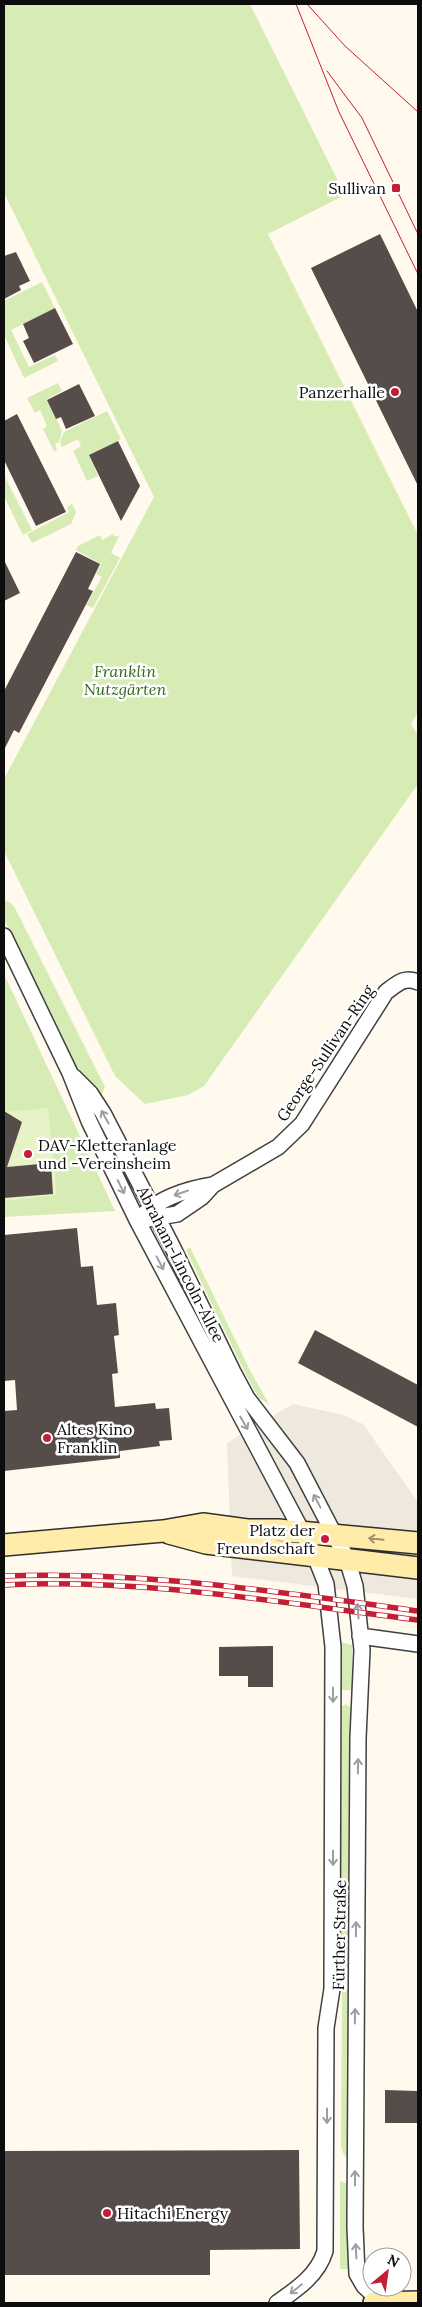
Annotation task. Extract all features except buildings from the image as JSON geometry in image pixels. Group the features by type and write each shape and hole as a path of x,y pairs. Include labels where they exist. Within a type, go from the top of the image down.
{"street":[{"name":"Abraham-Lincoln-Allee","path":"4,936 70,1073 89,1121 137,1220 219,1377 255,1441 301,1532"},
{"name":"George-Sullivan-Ring","path":"137,1220 154,1213 177,1214 202,1197 213,1185 278,1147 302,1124 386,992 400,981 411,979 418,982"},
{"name":"Abraham-Lincoln-Allee","path":"70,1073 90,1094 103,1113 247,1398 297,1462 334,1535"},
{"path":"4,1545 163,1531 203,1524 247,1530 272,1529 418,1543"},
{"path":"163,1531 206,1543 418,1568"},
{"name":"Fürther Straße","path":"277,2303 297,2288 322,2262 325,2251 327,2160 326,2028 332,1977 333,1647 326,1584 315,1556 301,1532"},
{"name":"Fürther Straße","path":"334,1535 348,1559 358,1603 362,1650 358,1738 355,2227 357,2274 364,2286 382,2303"},
{"path":"360,1636 417,1644"},
{"path":"374,2303 418,2302"}],"green space":[{"name":"Franklin Nutzgärten","path":"4,4 250,4 345,195 268,234 418,535 418,712 411,724 418,735 418,784 204,1086 188,1095 145,1104 115,1076 4,851 4,779 154,497 4,193"},
{"path":"42,282 55,308 11,330 29,367 55,355 58,361 24,378 4,335 4,301"},
{"path":"58,383 62,391 47,399 62,431 59,442 55,444 57,450 54,451 43,429 47,426 40,410 35,413 27,398"},
{"path":"107,411 121,439 89,455 98,476 87,481 73,451 81,446 78,439 62,447 60,442 64,432"},
{"path":"4,475 32,530 23,535 4,496"},
{"path":"72,504 76,512 71,524 32,543 27,534 69,512 67,507"},
{"path":"113,534 114,536 119,536 111,553 120,558 93,608 86,605 102,577 96,574 101,564 76,550 78,546 100,535 102,540"},
{"path":"4,900 11,903 15,908 105,1087 101,1096 76,1067 4,919"},
{"path":"4,974 115,1211 4,1217"},
{"name":"DAV-Kletteranlage und -Vereinsheim","path":"48,1108 57,1195 4,1201 4,1112"},
{"path":"190,1247 250,1370 269,1404 259,1398 245,1373 186,1250"},
{"path":"340,1642 352,1645 352,1690 339,1690"},
{"path":"346,1704 351,1708 350,1968 338,1968 339,1708"},
{"path":"342,1989 351,1989 350,2160 344,2155 341,2147"},
{"path":"340,2181 349,2184 349,2269 340,2269"}],"shaded area":[{"name":"Platz der Freundschaft","path":"293,1404 343,1415 363,1424 418,1502 418,1599 232,1576 227,1443"}],"tram line":[{"path":"296,4 339,112 418,274"},
{"path":"307,4 345,46 418,112"},
{"path":"327,71 362,118 418,234"}],"railway":[{"path":"4,1576 108,1577 211,1584 418,1611"},
{"path":"4,1585 108,1585 160,1589 418,1620"}],"place":[{"name":"Sullivan","path":"396,188"},
{"name":"Panzerhalle","path":"395,392"},
{"name":"DAV-Kletteranlage und -Vereinsheim","path":"28,1154"},
{"name":"Altes Kino Franklin","path":"47,1438"},
{"name":"Platz der Freundschaft","path":"325,1539"},
{"name":"Hitachi Energy","path":"107,2213"}]}
